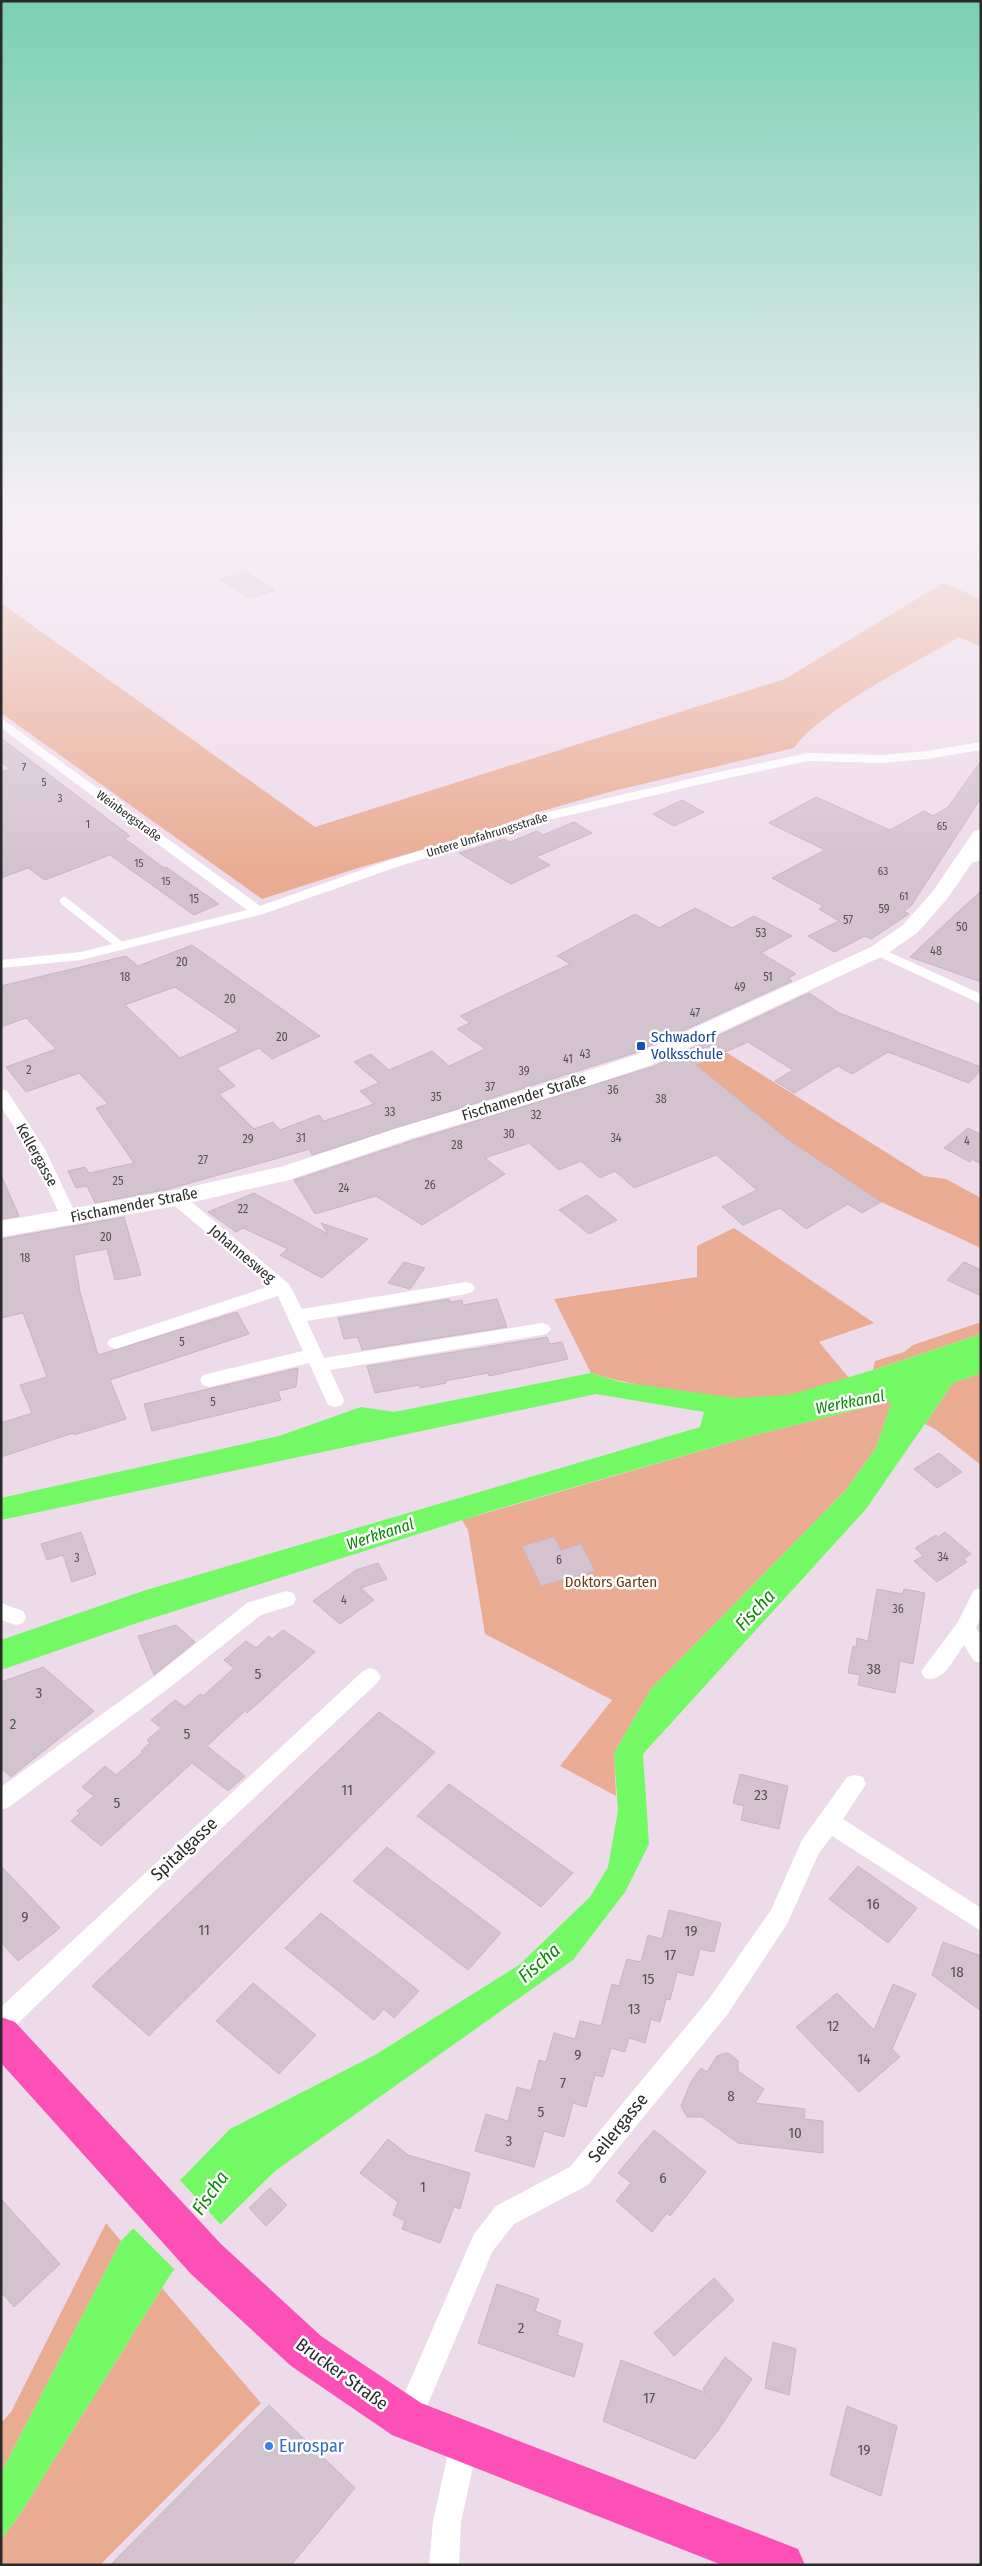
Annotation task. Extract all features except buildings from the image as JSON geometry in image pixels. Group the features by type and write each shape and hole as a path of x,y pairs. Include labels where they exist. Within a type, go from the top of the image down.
{"main road":[{"name":"Fischamender Straße","path":"1,1229 176,1198 289,1172 405,1133 643,1060 878,950 910,929 972,859 981,835"},
{"name":"Brucker Straße","path":"1,2035 206,2259 306,2351 407,2420 464,2444 782,2565"}],"street":[{"name":"Weinbergstraße","path":"1,722 258,911"},
{"name":"Untere Umfahrungsstraße","path":"1,964 81,956 258,911 392,864 536,819 719,776 808,757 882,758 927,755 981,746"},
{"path":"878,950 981,1000"},
{"name":"Kellergasse","path":"1,1094 38,1150 69,1217"},
{"name":"Johannesweg","path":"176,1198 283,1288 336,1400"},
{"path":"116,1343 283,1288"},
{"path":"297,1316 466,1288"},
{"path":"209,1380 318,1360 542,1329"},
{"path":"932,1672 965,1628 981,1596"},
{"path":"1,1800 162,1682 254,1609 286,1599"},
{"path":"965,1628 981,1655"},
{"name":"Spitalgasse","path":"1,2023 154,1877 370,1677"},
{"name":"Seilergasse","path":"407,2420 483,2243 505,2216 579,2176 718,2007 779,1917 810,1848 855,1784"},
{"path":"829,1822 981,1921"},
{"path":"444,2565 447,2522 464,2444"}],"lane":[{"path":"64,901 121,946"}],"green space":[{"path":"1,631 40,631 315,827 785,679 864,631 981,631 981,647 959,637 847,702 808,733 794,748 613,791 531,814 484,832 358,868 262,899 1,713"},
{"path":"716,1046 924,1176 946,1179 981,1198 981,1248 881,1202 787,1139 686,1057"},
{"path":"734,1228 874,1323 819,1342 849,1378 791,1395 770,1398 746,1398 691,1394 612,1379 591,1373 554,1299 697,1277 697,1246"},
{"path":"981,1322 981,1334 873,1370 875,1361 904,1352 913,1345"},
{"path":"981,1373 981,1465 935,1429 925,1424 953,1383"},
{"name":"Doktors Garten","path":"892,1401 876,1448 844,1492 651,1689 614,1753 616,1796 560,1766 612,1700 485,1634 468,1530 462,1520 759,1434"},
{"path":"106,2223 121,2241 1,2473 1,2423 11,2412"},
{"path":"162,2288 261,2403 100,2565 1,2565 1,2540 20,2514"}],"water":[{"path":"981,1334 981,1373 953,1383 866,1509 643,1754 649,1844 625,1892 573,1960 275,2171 172,2272 20,2514 1,2540 1,2473 121,2241 230,2129 375,2055 519,1965 590,1897 608,1867 618,1811 614,1753 651,1689 844,1492 876,1448 892,1401 759,1434 494,1510 137,1623 1,1670 1,1640 143,1591 700,1427 704,1412 596,1394 1,1520 1,1498 279,1436 361,1407 394,1412 591,1373 621,1382 735,1398 789,1395 873,1370"}],"pier":[{"path":"178,2178 222,2226 176,2271 131,2226"}],"place":[{"name":"Schwadorf Volksschule","path":"641,1046"},
{"name":"Eurospar","path":"269,2446"}],"water label":[{"name":"Werkkanal","path":"850,1402"},
{"name":"Werkkanal","path":"380,1534"},
{"name":"Fischa","path":"755,1610"},
{"name":"Fischa","path":"539,1963"},
{"name":"Fischa","path":"210,2193"}]}
